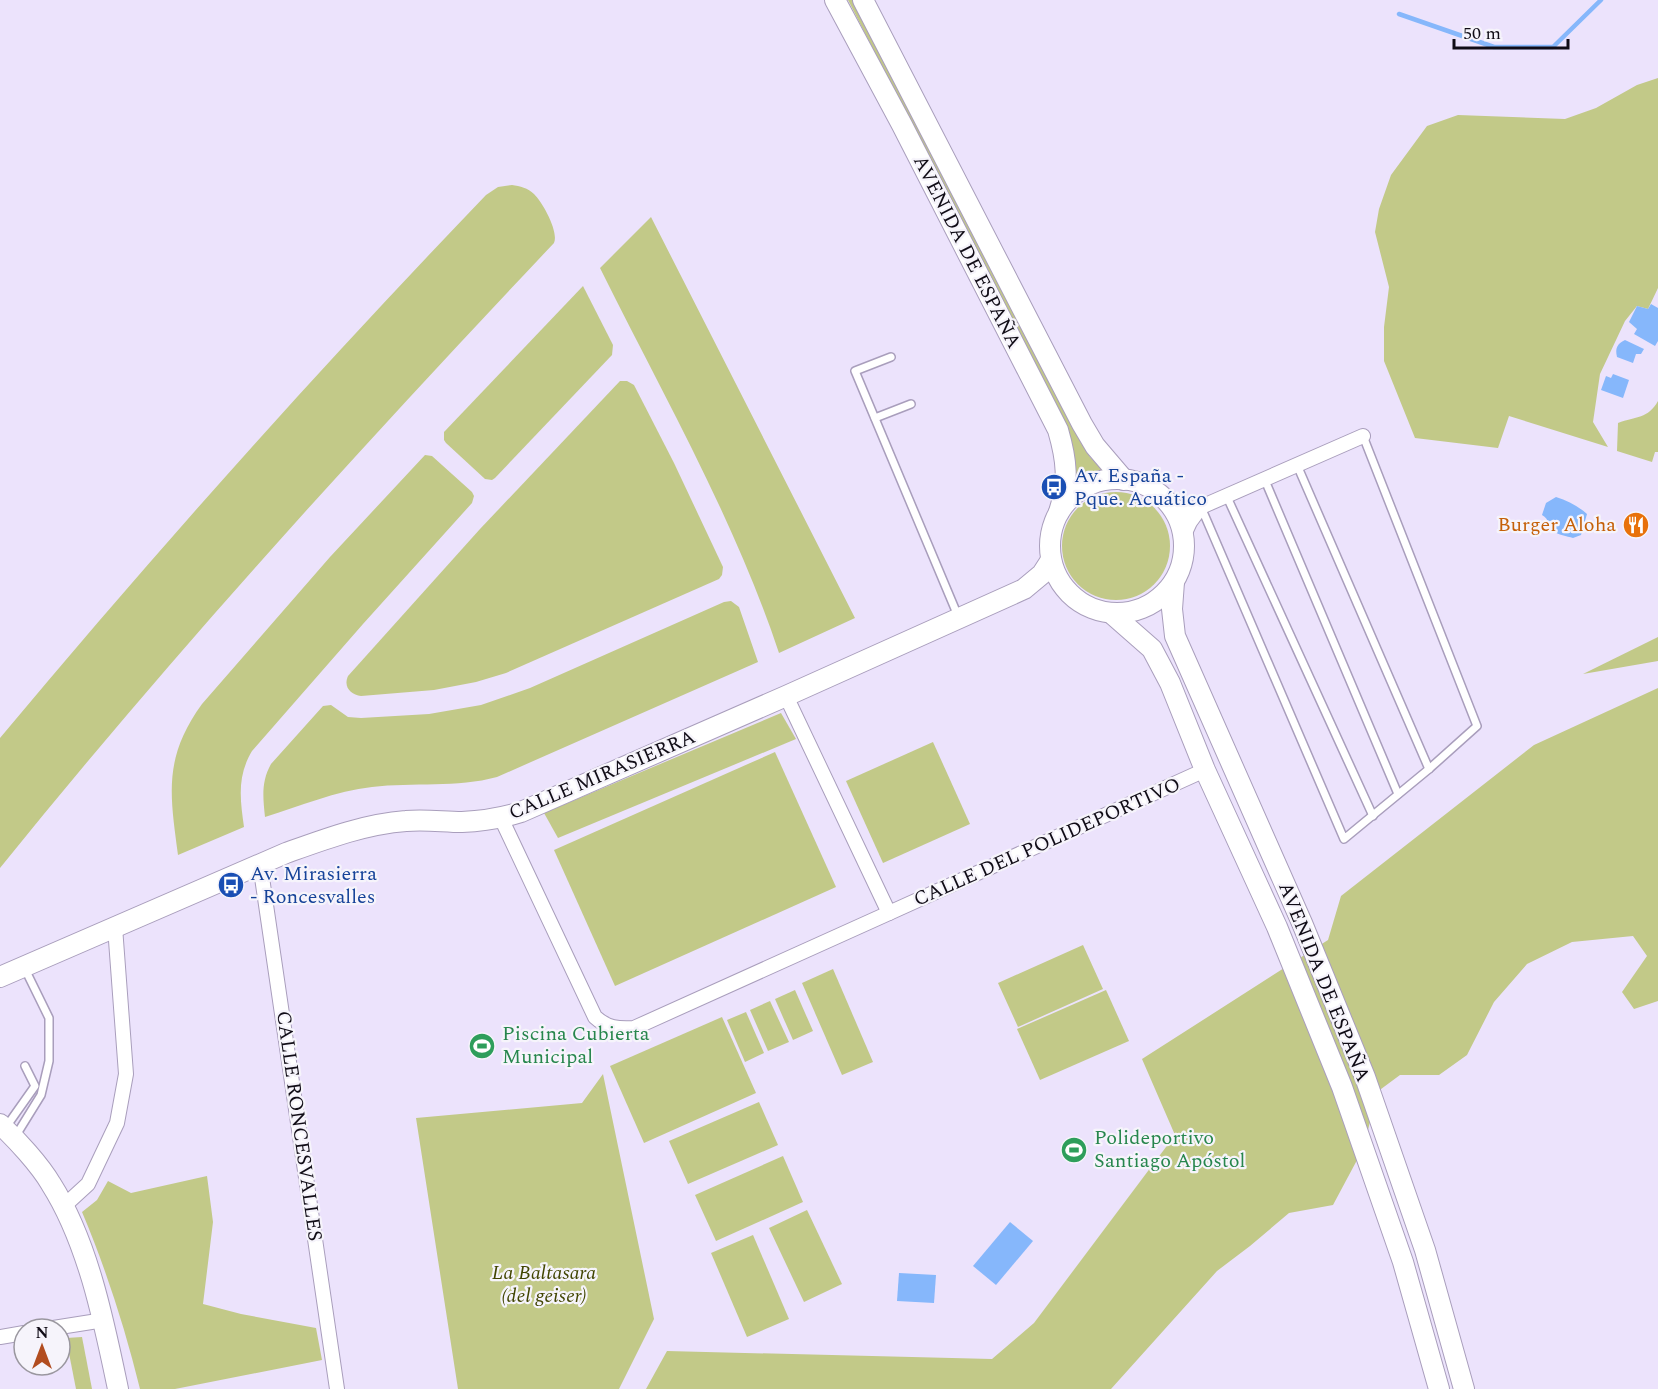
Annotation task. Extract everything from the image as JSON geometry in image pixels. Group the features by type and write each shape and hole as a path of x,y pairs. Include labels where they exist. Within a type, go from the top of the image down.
{"main road":[{"name":"AVENIDA DE ESPAÑA","path":"835,0 902,125 1058,430 1066,458 1065,492 1059,512"},
{"name":"AVENIDA DE ESPAÑA","path":"863,0 1082,424 1095,446 1124,480"},
{"path":"1105,480 1124,480 1146,486 1170,505 1179,520 1184,537 1184,553 1181,568 1174,582 1157,600 1135,611 1111,613 1094,609 1078,601 1065,589 1056,576 1051,560 1051,536 1059,512 1071,498 1087,487 1105,480"},
{"name":"CALLE MIRASIERRA","path":"0,977 260,864 326,838 362,828 407,820 463,822 501,819 521,812 1024,589 1042,574 1051,560"},
{"name":"AVENIDA DE ESPAÑA","path":"1174,582 1172,609 1175,636 1302,923 1365,1077 1425,1250 1464,1389"},
{"name":"CALLE MIRASIERRA","path":"1024,589 1048,586 1065,589"},
{"name":"AVENIDA DE ESPAÑA","path":"1111,613 1152,649 1170,683 1205,770 1278,927 1342,1087 1403,1262 1439,1389"},
{"path":"6,1131 50,1181 64,1206 85,1259 104,1320 118,1389"}],"street":[{"path":"1170,505 1186,510 1201,507 1363,436"},
{"path":"1184,537 1190,522 1201,507"},
{"name":"CALLE DEL POLIDEPORTIVO","path":"786,696 889,913"},
{"name":"CALLE DEL POLIDEPORTIVO","path":"501,819 595,1017 604,1025 611,1027 634,1028 1205,770"},
{"name":"CALLE RONCESVALLES","path":"260,864 337,1389"},
{"path":"64,1206 88,1184 117,1123 126,1074 115,927"},
{"path":"72,1325 104,1320"}],"lane":[{"path":"891,357 855,371 959,619"},
{"path":"875,418 911,404"},
{"path":"1201,507 1344,839 1477,726 1363,436"},
{"path":"1297,465 1429,769"},
{"path":"1264,478 1398,794"},
{"path":"1227,497 1373,816"},
{"path":"6,1131 41,1095 49,1061 49,1018 24,967"},
{"path":"6,1131 35,1086 26,1066"}],"green space":[{"path":"848,0 856,0 1073,426 1090,457 1106,473 1076,484 1075,464 1067,429"},
{"path":"1658,78 1658,288 1648,309 1637,306 1625,321 1600,374 1593,422 1608,447 1509,416 1498,448 1415,438 1384,361 1384,327 1389,287 1375,232 1379,209 1391,175 1427,126 1458,115 1565,119 1596,108 1637,85"},
{"path":"512,185 527,189 538,198 552,225 554,243 271,550 133,707 0,868 0,738 178,530 361,327 486,195 498,187"},
{"path":"651,217 855,618 779,653 761,603 719,505 600,268"},
{"path":"583,286 613,345 612,355 495,478 485,479 446,443 444,432"},
{"path":"620,381 627,381 634,385 674,463 723,567 719,579 506,673 476,682 434,690 361,696 351,692 347,687 348,676 480,529"},
{"path":"1658,401 1658,452 1655,452 1652,462 1617,451 1618,423 1646,414"},
{"path":"425,455 432,456 472,492 474,496 472,503 252,751 242,779 244,827 178,855 172,777 175,759 189,723 202,704 330,557"},
{"path":"1116,492 1137,496 1154,508 1166,525 1170,546 1166,567 1154,584 1137,596 1116,600 1095,596 1078,584 1066,567 1062,546 1066,525 1078,508 1095,496"},
{"path":"731,601 739,607 758,662 497,777 451,784 359,789 332,795 265,817 264,783 271,764 323,706 331,705 348,717 361,718 429,714 481,705 530,688 724,602"},
{"path":"1658,637 1658,661 1583,674"},
{"path":"1658,688 1658,1001 1634,1009 1622,992 1647,956 1633,936 1572,942 1527,964 1494,1002 1467,1055 1439,1075 1400,1075 1377,1092 1364,1147 1333,1205 1289,1213 1217,1271 1111,1389 646,1389 667,1351 992,1359 1034,1323 1175,1135 1142,1059 1328,940 1341,896 1534,745"},
{"path":"781,713 796,739 558,838 544,813"},
{"path":"933,742 970,824 883,863 846,781"},
{"path":"775,752 836,887 615,986 554,850"},
{"path":"1083,945 1103,989 1018,1027 998,983"},
{"path":"833,969 873,1062 842,1075 802,983"},
{"path":"795,990 813,1031 793,1040 775,999"},
{"path":"1106,990 1129,1041 1040,1080 1017,1029"},
{"path":"770,1001 789,1042 768,1051 750,1010"},
{"path":"746,1012 764,1053 745,1062 727,1020"},
{"path":"722,1017 756,1093 644,1143 610,1066"},
{"name":"La Baltasara (del geiser)","path":"603,1074 654,1319 619,1389 458,1389 416,1118 582,1103"},
{"path":"759,1102 778,1145 688,1184 669,1141"},
{"path":"783,1156 803,1202 716,1241 695,1195"},
{"path":"207,1176 213,1222 203,1304 241,1314 316,1328 322,1360 175,1389 140,1389 114,1299 82,1212 97,1200 108,1181 131,1193"},
{"path":"807,1210 842,1284 804,1302 769,1228"},
{"path":"753,1235 789,1319 747,1337 711,1253"},
{"path":"82,1337 92,1389 76,1389 72,1369 72,1338"}],"water":[{"path":"1651,304 1658,308 1658,341 1655,346 1634,334 1637,329 1629,322 1637,306 1648,309"},
{"path":"1625,340 1644,349 1641,354 1636,354 1633,363 1617,357 1617,347"},
{"path":"1613,374 1629,380 1623,398 1601,390 1606,376 1611,378"},
{"path":"1556,497 1573,504 1587,514 1581,535 1573,538 1557,534 1551,529 1542,515 1546,503"},
{"path":"1010,1222 1033,1241 996,1285 973,1266"},
{"path":"899,1273 936,1275 934,1303 897,1301"}],"waterway":[{"path":"1399,14 1494,47 1553,47 1601,0"}],"place":[{"name":"Av. España - Pque. Acuático","path":"1054,487"},
{"name":"Burger Aloha","path":"1636,525"},
{"name":"Av. Mirasierra - Roncesvalles","path":"231,885"},
{"name":"Piscina Cubierta Municipal","path":"482,1046"},
{"name":"Polideportivo Santiago Apóstol","path":"1074,1150"}]}
